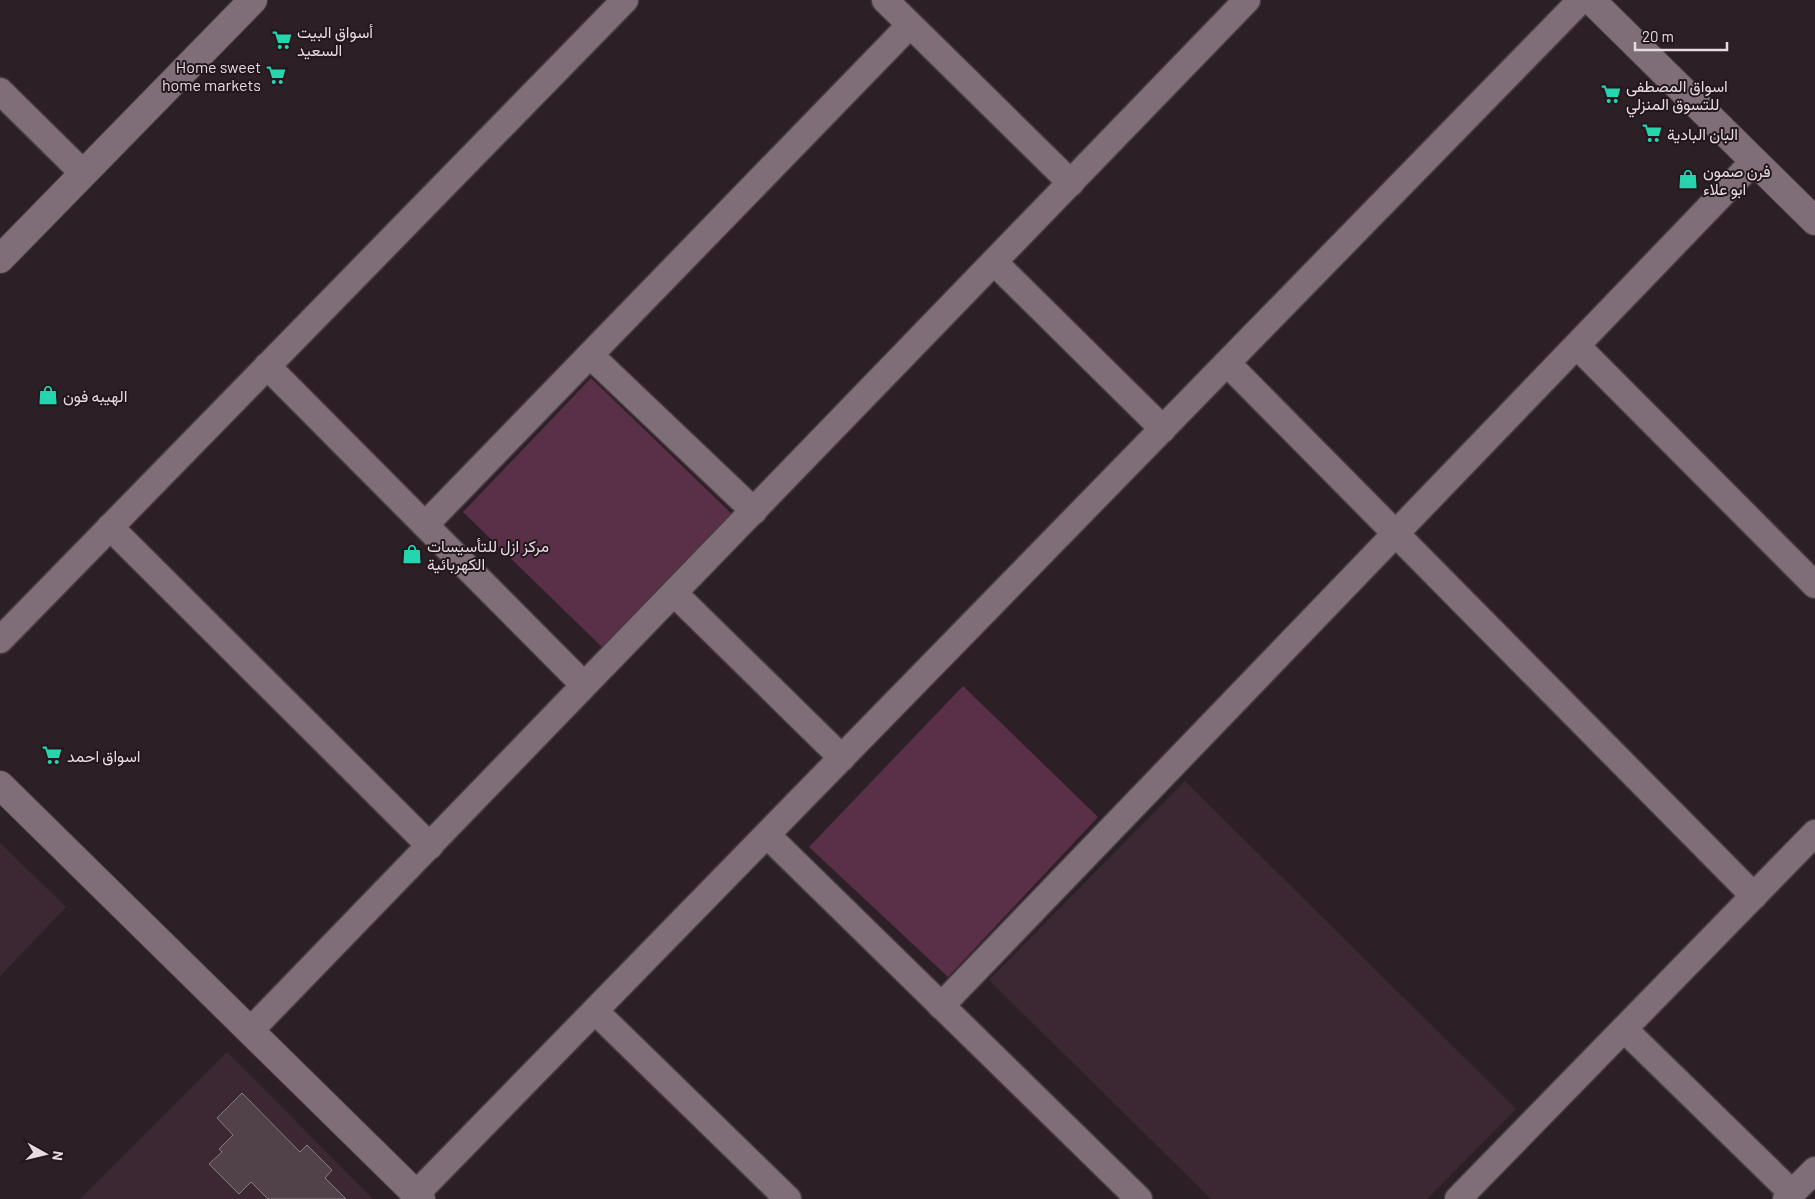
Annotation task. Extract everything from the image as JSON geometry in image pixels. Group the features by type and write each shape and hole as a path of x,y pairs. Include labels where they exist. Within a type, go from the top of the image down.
{"street":[{"path":"0,640 625,0"},
{"path":"885,0 1071,183"},
{"path":"0,785 418,1197 595,1010 1581,0"},
{"path":"1591,0 1815,221"},
{"path":"0,259 248,2"},
{"path":"250,1031 1071,183 1240,3"},
{"path":"425,525 910,25"},
{"path":"0,91 84,174"},
{"path":"941,1006 1754,161"},
{"path":"994,262 1163,429"},
{"path":"1576,346 1815,585"},
{"path":"590,355 754,511"},
{"path":"1227,363 1754,896"},
{"path":"267,366 584,686"},
{"path":"110,527 430,846"},
{"path":"674,593 842,758"},
{"path":"1458,1199 1815,833"},
{"path":"767,835 1139,1199"},
{"path":"595,1010 788,1199"},
{"path":"1624,1029 1789,1196 1815,1170"}],"shaded area":[{"path":"591,378 734,516 605,650 463,512"},
{"path":"963,686 1098,817 948,977 809,847"},
{"path":"1185,781 1516,1109 1427,1199 1211,1199 989,980"},
{"path":"0,843 66,907 0,976"},
{"path":"227,1052 373,1199 80,1199"}],"building":[{"path":"242,1093 300,1152 307,1145 332,1170 325,1178 346,1199 268,1199 251,1182 239,1194 209,1164 222,1152 219,1149 233,1135 217,1118"}],"place":[{"name":"أسواق البيت السعيد","path":"282,40"},
{"name":"Home sweet home markets","path":"276,75"},
{"name":"اسواق المصطفى للتسوق المنزلي","path":"1611,94"},
{"name":"البان البادية","path":"1652,133"},
{"name":"فرن صمون ابو علاء","path":"1688,179"},
{"name":"الهيبه فون","path":"48,395"},
{"name":"مركز ازل للتأسيسات الكهربائية","path":"412,554"},
{"name":"اسواق احمد","path":"52,755"}]}
